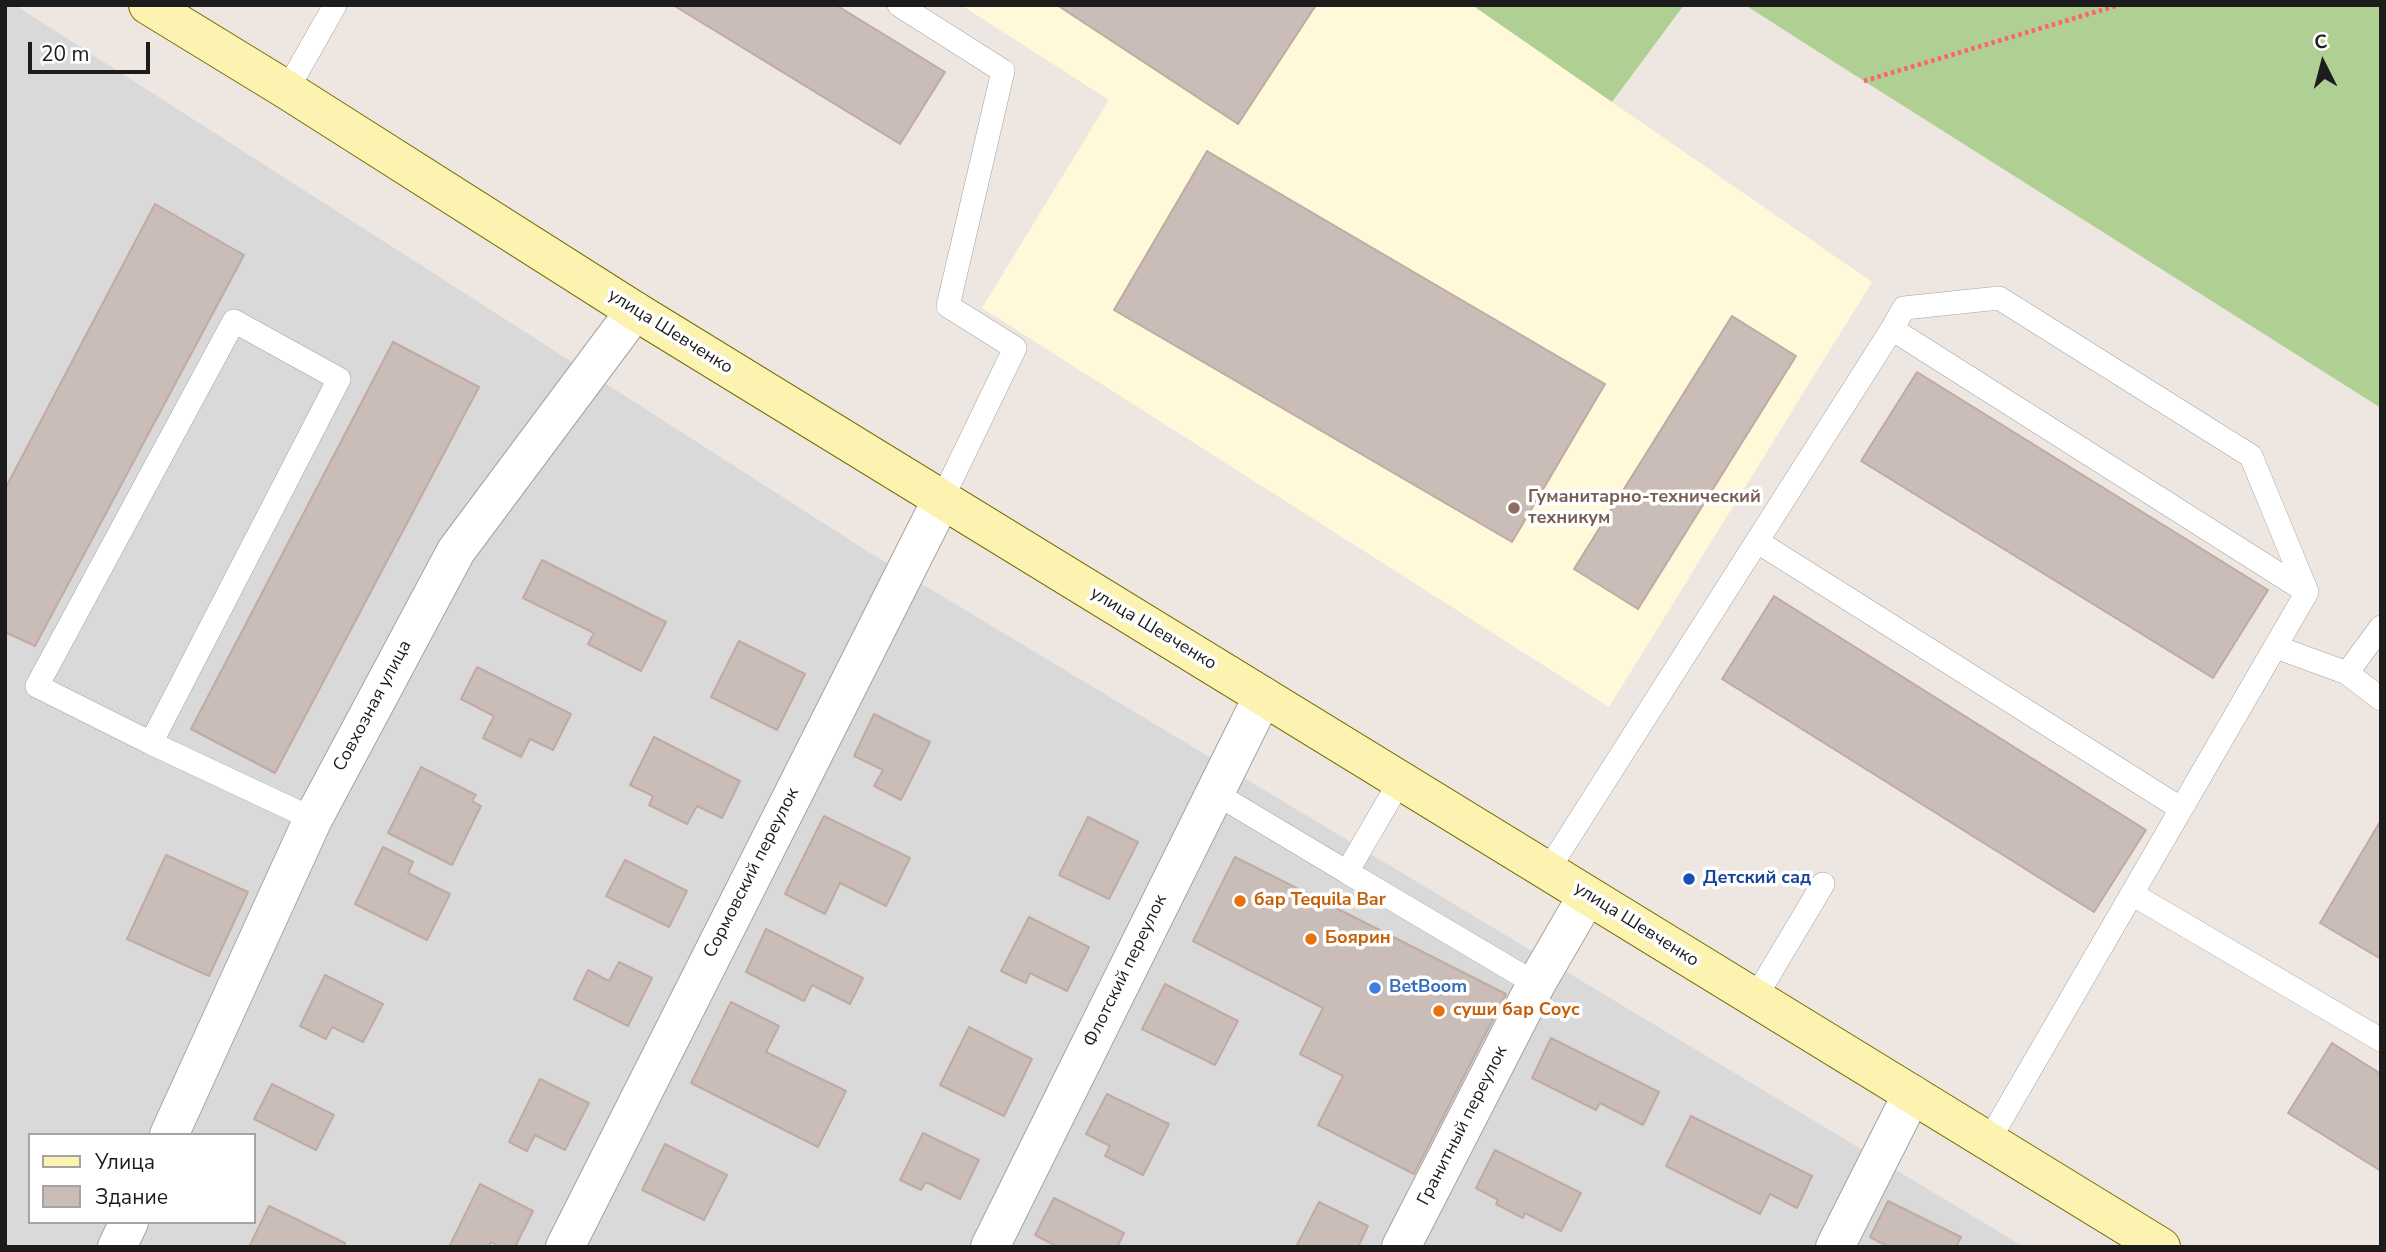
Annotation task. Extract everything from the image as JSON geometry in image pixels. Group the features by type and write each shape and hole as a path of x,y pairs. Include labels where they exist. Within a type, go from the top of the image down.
{"main road":[{"name":"улица Шевченко","path":"148,5 635,311 2161,1247"}],"street":[{"name":"Совхозная улица","path":"170,1133 313,819 456,551 635,311"},
{"name":"Сормовский переулок","path":"565,1247 942,499"},
{"name":"Флотский переулок","path":"990,1247 1263,696"},
{"name":"Гранитный переулок","path":"1401,1247 1536,984 1587,895"},
{"path":"1835,1247 1912,1094"},
{"path":"117,1247 128,1224"}],"lane":[{"path":"287,90 335,5"},
{"path":"899,5 1003,71 948,306 1014,348 942,499"},
{"path":"1548,870 1904,308 1999,298 2251,456 2306,592"},
{"path":"151,743 339,379 234,321 37,686 151,743 313,819"},
{"path":"1892,329 2306,592"},
{"path":"1758,542 2180,808"},
{"path":"1987,1142 2306,592"},
{"path":"2347,673 2381,627"},
{"path":"2276,647 2347,673 2381,699"},
{"path":"1347,872 1401,781"},
{"path":"1215,793 1536,984"},
{"path":"1755,998 1823,884"},
{"path":"2132,894 2381,1040"}],"path":[{"path":"1864,81 2119,5"}],"shaded area":[{"path":"5,5 15,5 867,551 2024,1247 5,1247"},
{"name":"Гуманитарно-технический техникум","path":"961,5 1472,5 1872,282 1609,707 982,308 1109,100"}],"green space":[{"path":"1472,5 1684,5 1612,102"},
{"path":"1745,5 2381,5 2381,408 1864,81"}],"building":[{"path":"673,5 836,5 945,72 900,144"},
{"path":"1057,5 1316,5 1238,124"},
{"path":"1207,151 1605,384 1512,542 1114,310"},
{"path":"155,204 244,255 35,646 5,632 5,489"},
{"path":"1732,316 1796,356 1638,609 1574,569"},
{"path":"393,342 479,387 275,773 191,729"},
{"path":"1917,372 2268,590 2213,678 1861,461"},
{"path":"542,560 666,622 641,671 588,644 594,633 523,598"},
{"path":"1774,596 2146,830 2094,912 1722,679"},
{"path":"739,641 805,674 777,730 711,697"},
{"path":"477,667 571,714 553,750 530,739 521,757 483,738 494,716 461,699"},
{"path":"874,714 930,742 901,800 874,786 883,770 854,756"},
{"path":"654,737 740,781 722,818 697,806 687,824 649,805 653,796 630,785"},
{"path":"421,767 476,795 472,801 481,806 452,865 388,833"},
{"path":"824,816 910,858 886,906 840,883 825,914 785,894"},
{"path":"1088,817 1138,842 1109,899 1059,875"},
{"path":"2381,820 2381,959 2320,923"},
{"path":"383,847 413,862 408,873 450,894 427,940 355,904"},
{"path":"166,855 248,892 209,976 127,939"},
{"path":"1235,857 1506,994 1414,1174 1318,1125 1343,1076 1300,1054 1323,1008 1193,941"},
{"path":"625,860 687,891 669,927 606,896"},
{"path":"1029,917 1089,947 1067,991 1030,973 1026,983 1001,971"},
{"path":"766,929 863,978 850,1004 812,985 804,1001 746,972"},
{"path":"619,962 652,978 628,1026 574,999 588,970 609,981"},
{"path":"325,975 383,1004 363,1042 332,1027 326,1039 300,1026"},
{"path":"1165,984 1238,1021 1215,1065 1142,1029"},
{"path":"731,1002 779,1026 766,1052 846,1091 818,1147 691,1083"},
{"path":"969,1027 1032,1059 1004,1116 940,1085"},
{"path":"1551,1038 1659,1092 1643,1125 1600,1103 1596,1110 1532,1078"},
{"path":"2332,1043 2381,1074 2381,1171 2288,1113"},
{"path":"540,1079 589,1103 565,1150 535,1135 527,1151 509,1142"},
{"path":"272,1084 334,1115 316,1150 254,1119"},
{"path":"1107,1094 1169,1124 1143,1175 1105,1156 1110,1146 1086,1134"},
{"path":"1691,1116 1812,1176 1797,1208 1770,1194 1760,1214 1666,1166"},
{"path":"923,1133 979,1160 960,1199 926,1182 921,1190 900,1180"},
{"path":"665,1144 727,1175 704,1220 642,1190"},
{"path":"1495,1150 1581,1193 1561,1231 1525,1213 1523,1218 1496,1204 1498,1200 1476,1188"},
{"path":"480,1184 533,1211 515,1247 500,1247 491,1242 489,1247 449,1247"},
{"path":"1054,1198 1124,1233 1117,1247 1058,1247 1035,1235"},
{"path":"1888,1201 1961,1237 1956,1247 1889,1247 1870,1237"},
{"path":"1319,1202 1368,1226 1358,1247 1296,1247"},
{"path":"269,1206 345,1243 344,1247 249,1247"}],"place":[{"name":"Гуманитарно-технический техникум","path":"1514,508"},
{"name":"Детский сад","path":"1689,879"},
{"name":"бар Tequila Bar","path":"1240,901"},
{"name":"Боярин","path":"1311,939"},
{"name":"BetBoom","path":"1375,988"},
{"name":"суши бар Соус","path":"1439,1011"}]}
